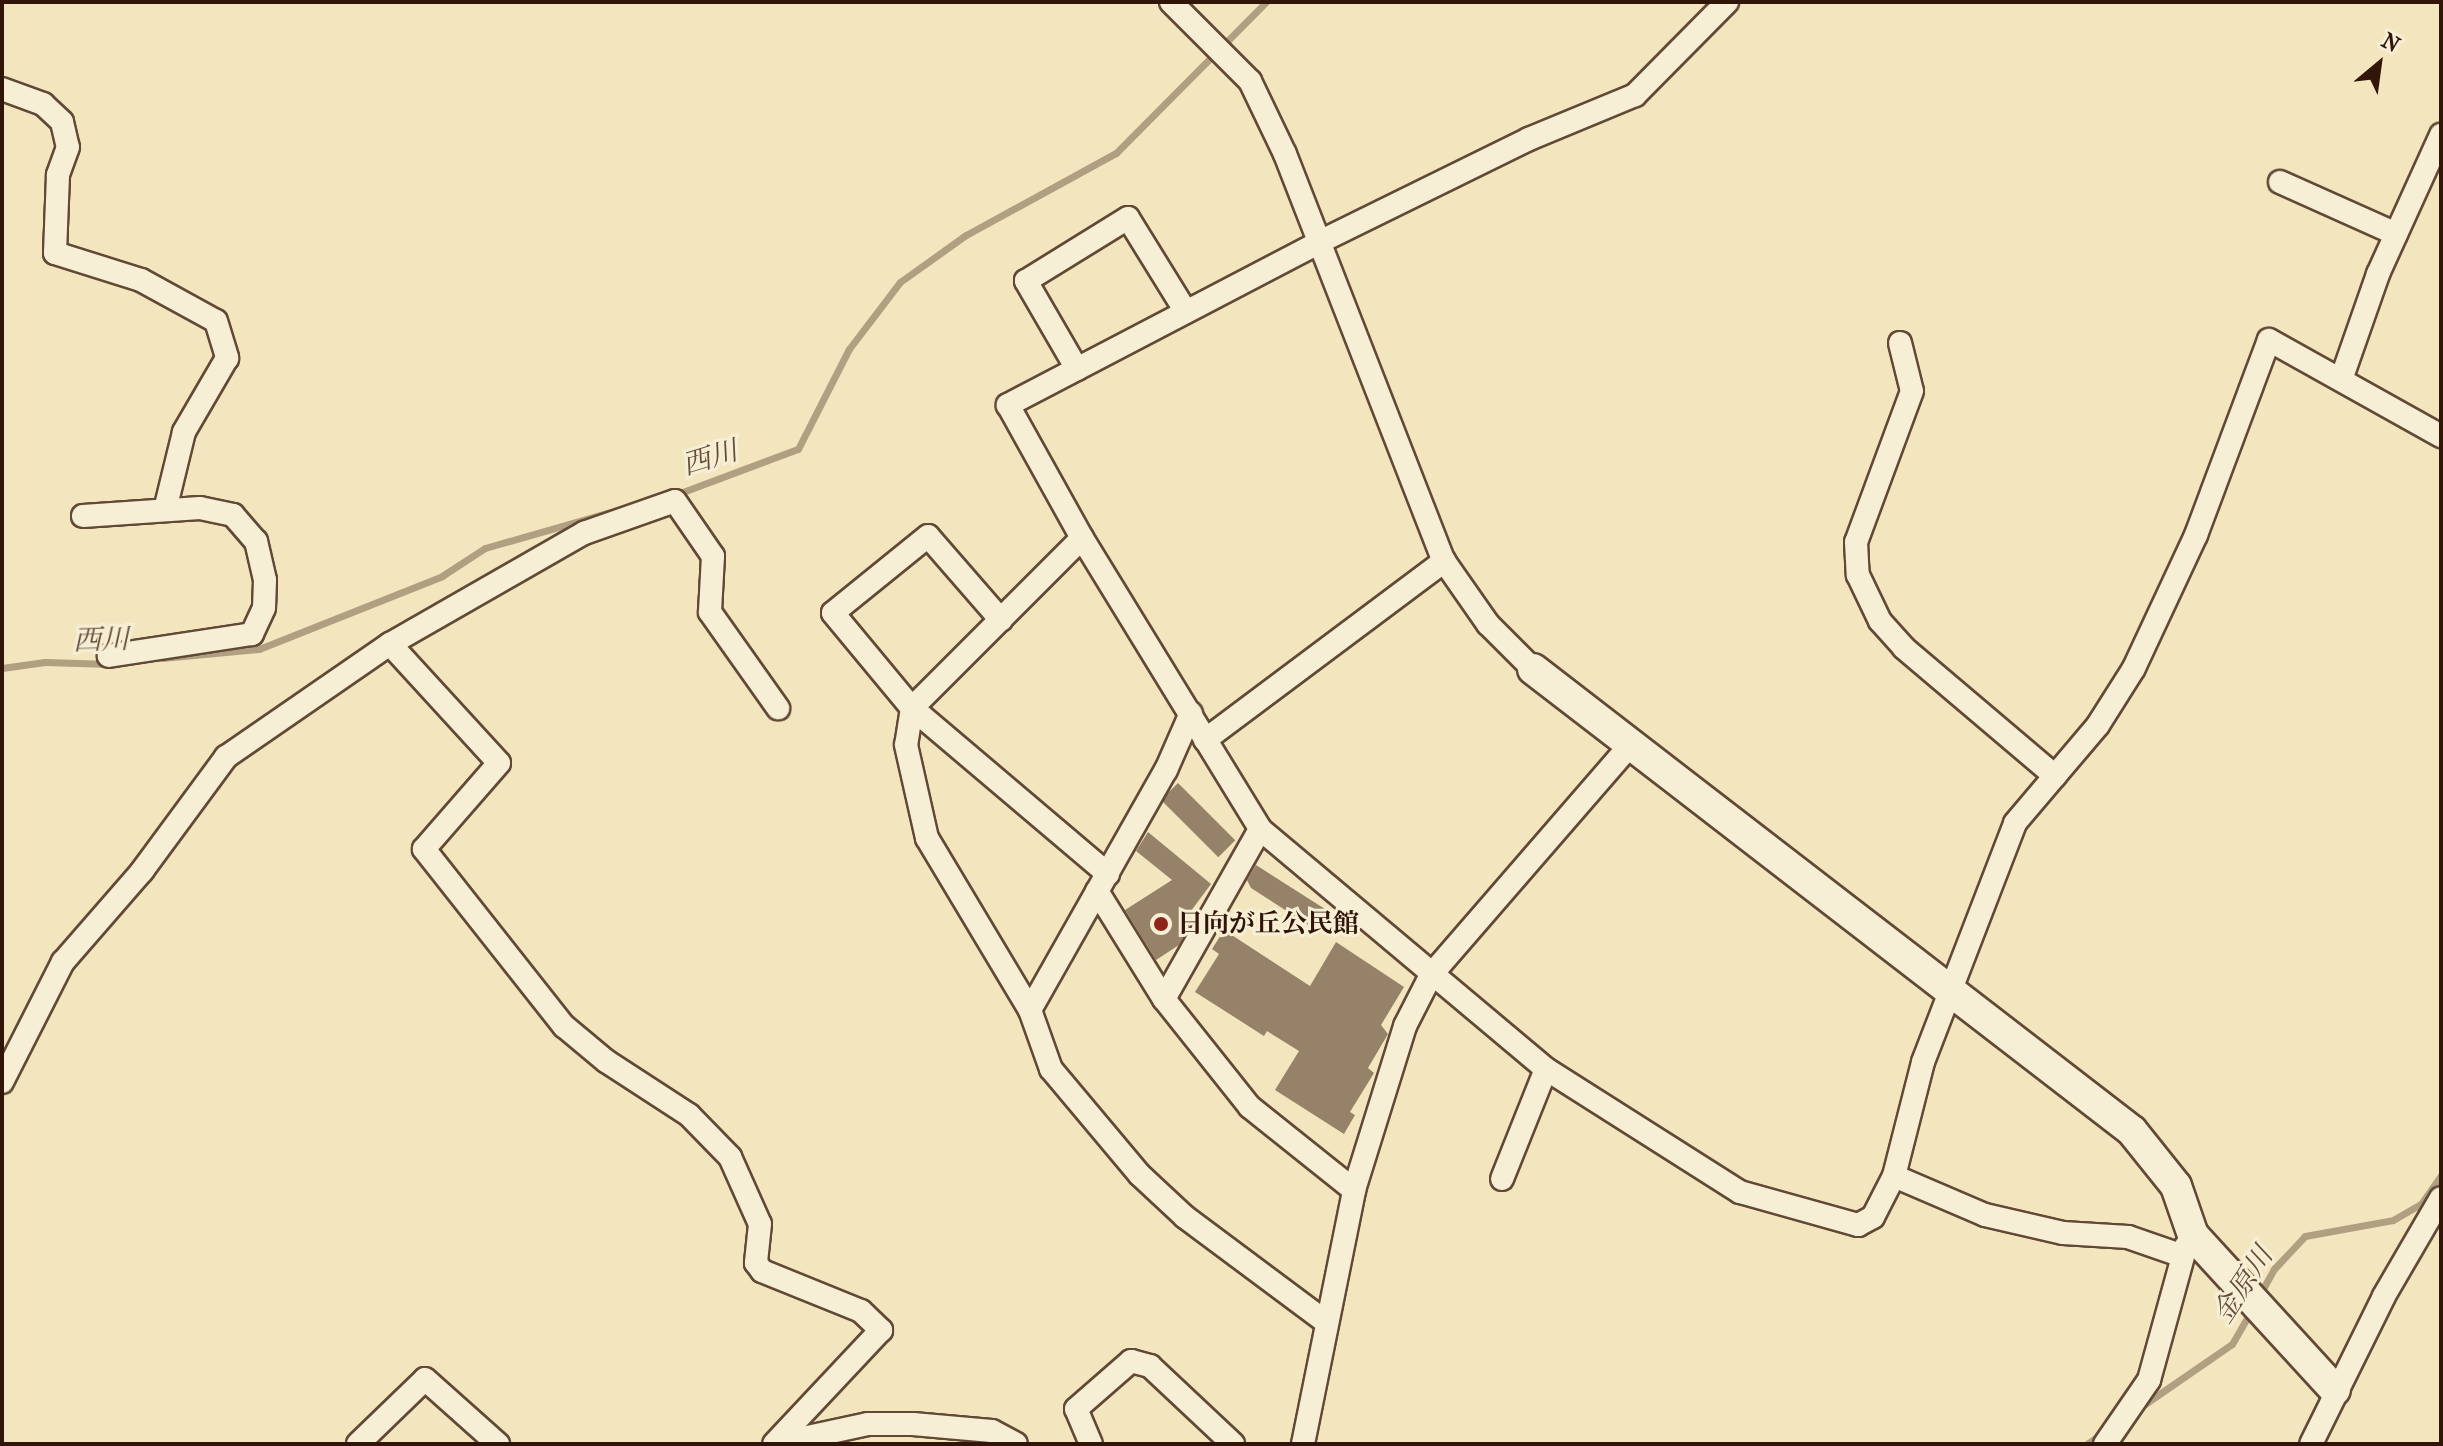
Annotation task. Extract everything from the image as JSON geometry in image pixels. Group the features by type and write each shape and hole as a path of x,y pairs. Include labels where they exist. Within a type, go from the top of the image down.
{"street":[{"path":"1171,2 1250,81 1285,154 1316,244 1444,561 1488,624 1533,669 2132,1131 2176,1186 2187,1245 2149,1380 2105,1444"},
{"path":"1727,2 1635,95 1529,139 1316,244 1008,405 1082,538 1260,829 1546,1069 1740,1192 1858,1225 1873,1217 1894,1176 1923,1062 2015,823 2098,725 2134,668 2196,535 2269,340 2342,377 2441,436"},
{"path":"2,89 43,104 62,122 68,147 58,175 55,253 141,280 216,321 227,358 184,432 165,510"},
{"path":"2342,377 2396,234 2441,135"},
{"path":"2280,182 2396,234"},
{"path":"1077,369 1026,281 1128,218 1186,312"},
{"path":"1900,343 1912,391 1856,542 1858,575 1880,621 1904,648 2055,776"},
{"path":"2,1082 63,962 142,871 226,757 390,644 584,533 675,501 713,556 710,612 778,708"},
{"path":"83,516 200,508 233,515 256,541 265,580 264,608 252,634 109,656"},
{"path":"1001,620 928,536 833,613 912,708 1102,882 1164,999 1250,1107 1354,1190"},
{"path":"1082,538 912,708 906,745 927,838 1030,1010 1051,1069 1140,1175 1185,1217 1326,1322"},
{"path":"1205,740 1444,561"},
{"path":"390,644 499,763 424,849 564,1026 606,1061 689,1115 730,1157 760,1224 756,1263 762,1271 861,1311 881,1330 774,1444"},
{"path":"1030,1010 1166,770 1191,713"},
{"path":"1303,1444 1354,1190 1405,1026 1431,975 1632,743"},
{"path":"1164,999 1260,829"},
{"path":"1502,1179 1546,1069"},
{"path":"1894,1176 1985,1215 2063,1233 2187,1245 2335,1390"},
{"path":"2311,1444 2335,1390 2441,1198"},
{"path":"1091,1444 1076,1409 1131,1361 1150,1366 1233,1444"},
{"path":"358,1444 425,1379 498,1444"},
{"path":"774,1444 868,1424 913,1424 992,1431 1016,1444"}],"building":[{"path":"1178,783 1235,840 1218,857 1161,800"},
{"path":"1148,832 1211,884 1185,919 1189,926 1179,945 1156,960 1125,910 1172,880 1136,851"},
{"path":"1256,865 1325,909 1313,928 1251,888 1247,880"},
{"path":"1224,930 1310,986 1336,942 1404,987 1381,1025 1388,1034 1368,1068 1374,1073 1350,1112 1355,1115 1344,1134 1275,1090 1299,1051 1267,1031 1264,1036 1195,992 1219,954 1212,949"}],"waterway":[{"name":"西川","path":"672,496 798,449 849,349 900,282 966,235 1116,153 1266,2"},
{"name":"西川","path":"162,658 259,649 442,576 485,548 621,509"},
{"name":"西川","path":"2,668 45,662 110,664"},
{"name":"金原川","path":"2259,1296 2274,1269 2305,1236 2393,1220 2421,1204 2441,1175"},
{"name":"金原川","path":"2142,1406 2232,1344 2251,1311"},
{"name":"金原川","path":"2087,1444 2102,1434"}],"place":[{"name":"日向が丘公民館","path":"1161,924"}]}
